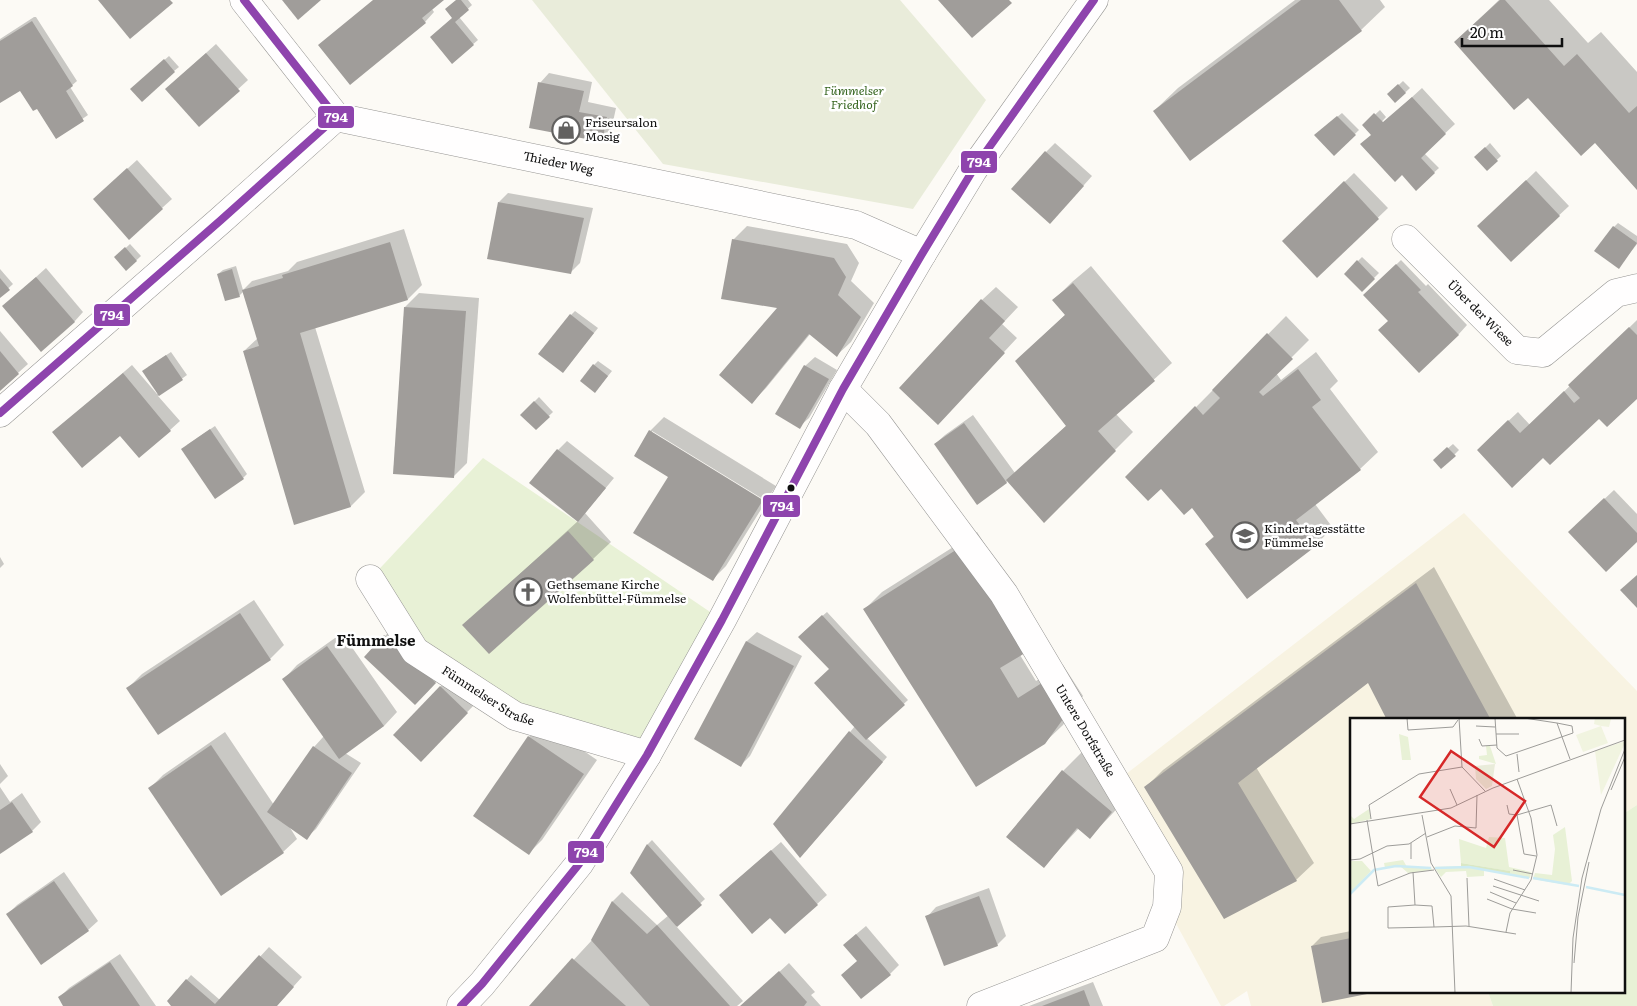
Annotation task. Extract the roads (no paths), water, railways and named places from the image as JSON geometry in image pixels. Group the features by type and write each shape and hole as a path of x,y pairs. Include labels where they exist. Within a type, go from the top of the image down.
{"street":[{"path":"0,413 336,117 244,0"},
{"path":"461,1006 482,984 579,864 647,756 722,620 843,389 922,254 973,170 1094,0"},
{"name":"Thieder Weg","path":"336,117 856,225 922,254"},
{"name":"Über der Wiese","path":"1406,239 1517,350 1543,353 1616,292 1637,288"},
{"name":"Untere Dorfstraße","path":"843,389 878,424 1004,594 1169,872 1167,907 1155,938 981,1006"},
{"name":"Fümmelser Straße","path":"370,579 415,651 515,716 647,756"}],"place":[{"name":"Friseursalon Mosig","path":"566,130"},
{"name":"Kindertagesstätte Fümmelse","path":"1245,536"},
{"name":"Gethsemane Kirche Wolfenbüttel-Fümmelse","path":"528,592"}],"district":[{"name":"Fümmelse","path":"376,641"}],"park label":[{"name":"Fümmelser Friedhof","path":"854,98"}]}
